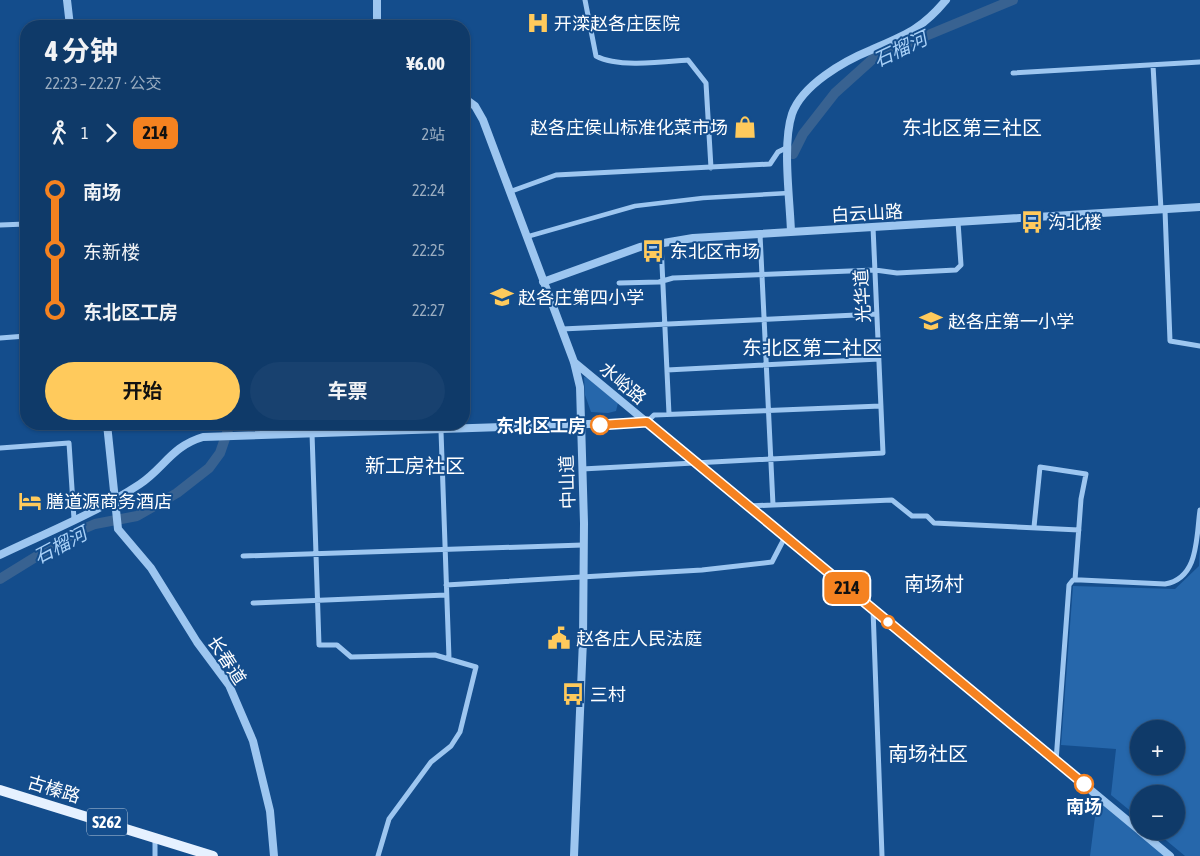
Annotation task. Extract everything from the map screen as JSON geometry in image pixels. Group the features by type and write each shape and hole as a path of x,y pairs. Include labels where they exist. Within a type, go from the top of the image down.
{"main road":[{"name":"古榛路","path":"0,790 213,856"}],"street":[{"path":"67,0 69,20"},
{"path":"377,0 377,20"},
{"path":"585,0 596,56 602,60 623,62 688,60 704,79 711,168"},
{"path":"791,232 788,147 792,114 801,98 832,69 867,51 914,32 931,18 946,0"},
{"path":"1012,73 1200,62"},
{"path":"1153,65 1170,341 1200,346"},
{"name":"中山道","path":"470,103 475,106 483,120 574,362 580,387 584,545 574,856"},
{"path":"509,192 556,175 770,164 778,152 788,147"},
{"path":"526,237 635,206 702,198 790,193"},
{"name":"白云山路","path":"543,282 640,247 693,238 1200,207"},
{"path":"620,284 663,281 673,278 762,276 875,270 897,273 958,269 961,265 958,222"},
{"path":"0,226 20,224"},
{"name":"光华道","path":"771,459 883,453 873,227"},
{"path":"760,234 773,505"},
{"path":"661,243 668,414"},
{"path":"562,329 877,314"},
{"path":"0,338 20,336"},
{"path":"666,370 879,359"},
{"name":"水峪路","path":"574,362 1130,823"},
{"path":"470,429 647,422 654,415 668,414 881,406"},
{"name":"长春道","path":"108,430 118,529 151,568 197,642 228,685 253,741 270,811 274,856"},
{"path":"0,555 114,499 142,483 183,444 203,437 219,435 441,430 448,658"},
{"path":"312,433 319,645 337,645 351,657 434,655 476,667 460,732 451,746 431,762 389,818 378,856"},
{"path":"0,448 69,443 74,519"},
{"path":"582,469 771,459"},
{"path":"1034,527 1040,467 1086,474 1075,580 1069,586 1056,761"},
{"path":"748,506 892,500 912,516 927,516 934,523 985,524 1003,528 1013,526 1079,530"},
{"path":"1075,580 1165,584 1175,582 1184,576 1192,564 1200,510"},
{"path":"446,585 583,577 772,562 785,537"},
{"path":"243,556 584,545"},
{"path":"253,603 446,595"},
{"path":"873,610 882,856"},
{"path":"155,839 155,856"},
{"name":"水峪路","path":"1150,840 1170,856"}],"shaded area":[{"path":"584,377 588,378 618,403 616,411 608,413 591,412 585,395"},
{"path":"1200,545 1200,856 1185,856 1166,840 1185,840 1185,785 1130,785 1130,811 1111,795 1116,749 1061,745 1073,586 1175,589 1199,566"},
{"path":"1088,792 1130,826 1130,840 1146,840 1166,856 1090,856 1096,809"}],"waterway":[{"name":"石榴河","path":"793,154 803,134 835,93 875,57 1013,0"},
{"name":"石榴河","path":"0,579 76,532 95,524 137,516 177,493 209,468 220,453 228,430"}],"bus line":[{"name":"214","path":"600,425 647,422 1084,784"}],"place":[{"name":"开滦赵各庄医院","path":"538,23"},
{"name":"赵各庄侯山标准化菜市场","path":"745,127"},
{"name":"沟北楼","path":"1032,222"},
{"name":"东北区市场","path":"653,251"},
{"name":"赵各庄第四小学","path":"502,297"},
{"name":"赵各庄第一小学","path":"931,321"},
{"name":"东北区工房","path":"600,425"},
{"name":"膳道源商务酒店","path":"30,501"},
{"name":"赵各庄人民法庭","path":"559,638"},
{"name":"三村","path":"573,694"},
{"name":"南场","path":"1084,784"}],"district":[{"name":"东北区第三社区","path":"972,127"},
{"name":"东北区第二社区","path":"812,347"},
{"name":"新工房社区","path":"415,465"},
{"name":"南场村","path":"934,583"},
{"name":"南场社区","path":"928,753"}]}
